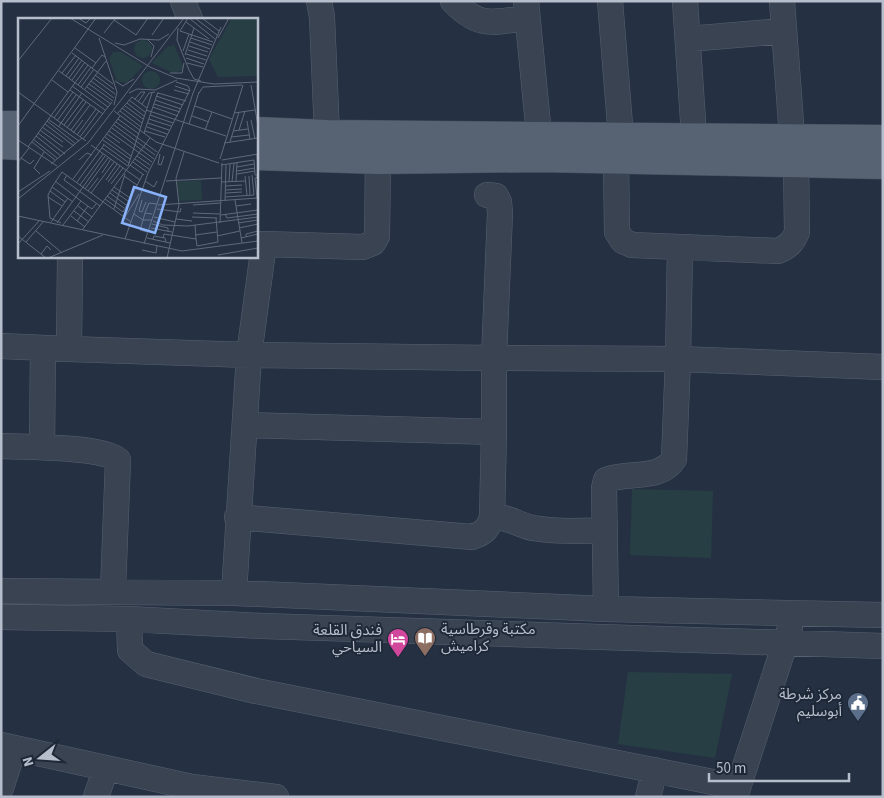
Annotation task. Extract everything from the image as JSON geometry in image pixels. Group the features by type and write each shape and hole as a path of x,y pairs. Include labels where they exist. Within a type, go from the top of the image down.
{"main road":[{"path":"1,125 18,125"},
{"path":"258,130 327,134 474,147 807,149 883,139"},
{"path":"258,156 378,160 474,147 539,135 619,148 694,136 807,149 883,165"},
{"path":"1,145 18,146"}],"street":[{"path":"183,1 190,18"},
{"path":"319,1 322,18 327,134"},
{"path":"453,1 474,20 487,22 527,10 539,135"},
{"path":"610,1 619,148 617,232 623,241 632,245 778,252 787,248 794,240 797,232 807,149 784,31 782,1"},
{"path":"685,1 694,136"},
{"path":"688,39 784,31"},
{"path":"234,593 249,355 260,244 363,247 373,243 377,236 378,160"},
{"path":"238,517 472,537 482,534 489,527 492,517 494,358 500,213 499,202 496,196 487,195"},
{"path":"606,609 606,480 614,476 658,472 668,468 674,459 680,248"},
{"path":"69,349 70,258"},
{"path":"1,346 249,355 678,359 883,367"},
{"path":"42,348 42,447"},
{"path":"245,425 494,432"},
{"path":"1,446 42,447 112,455 118,460 113,590"},
{"path":"492,517 505,517 532,528 567,531 605,530"},
{"path":"1,591 113,590 234,593 606,609 795,612 883,616"},
{"path":"458,602 459,631"},
{"path":"129,619 130,650 146,664 256,691 655,770 736,792 795,612"},
{"path":"1,617 129,619 262,626 883,646"},
{"path":"1,788 8,746 106,768 190,792 273,796"},
{"path":"96,797 106,768"},
{"path":"648,797 655,770"}],"green space":[{"path":"632,489 713,491 711,558 630,555"},
{"path":"628,672 732,674 715,758 618,744"}],"place":[{"name":"مكتبة وقرطاسية كراميش","path":"425,657"},
{"name":"فندق القلعة السياحي","path":"398,658"},
{"name":"مركز شرطة أبوسليم","path":"858,722"}]}
